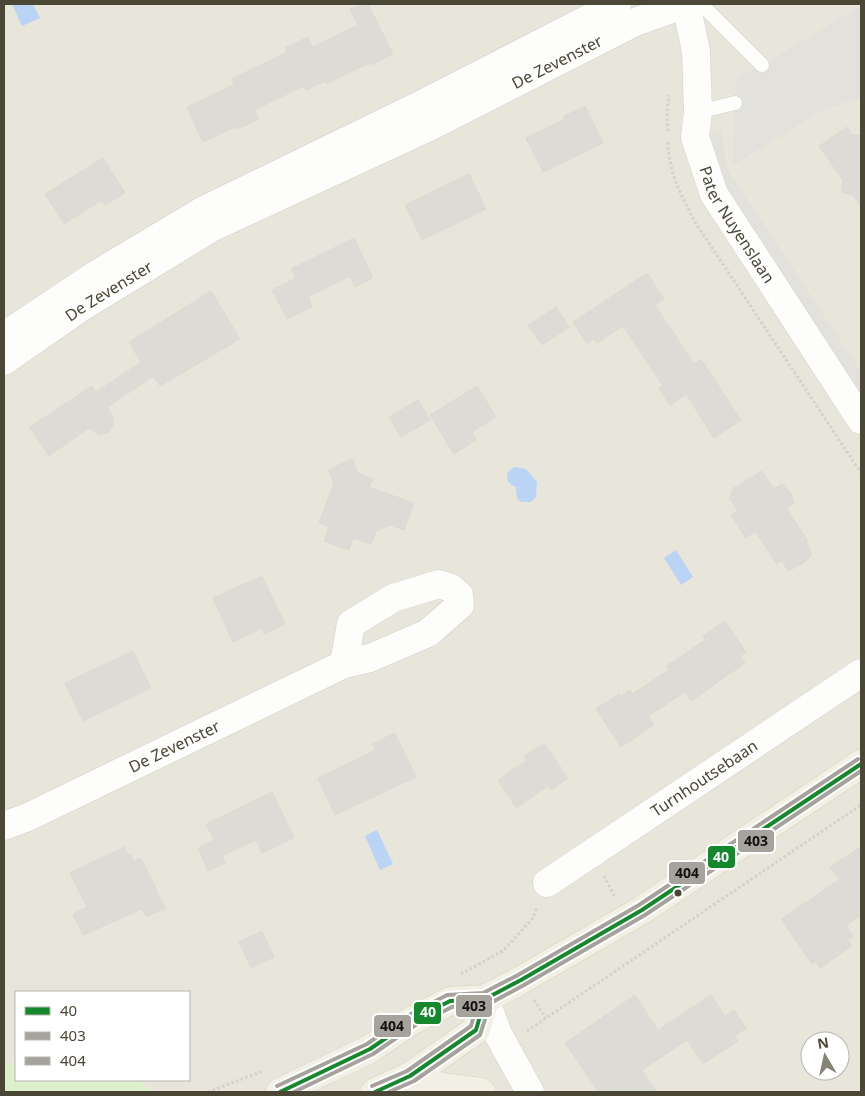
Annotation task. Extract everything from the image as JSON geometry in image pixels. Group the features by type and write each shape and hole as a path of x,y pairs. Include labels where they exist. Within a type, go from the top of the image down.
{"main road":[{"path":"280,1092 370,1049 410,1021 450,1001 484,999 521,980 627,919 861,764"},
{"path":"375,1092 410,1076 476,1030 484,999"},
{"path":"410,1076 442,1087 481,1092"}],"street":[{"name":"De Zevenster","path":"425,115 617,4"},
{"name":"De Zevenster","path":"5,352 97,274 208,218 425,115 635,22 686,4"},
{"name":"Pater Nuyenslaan","path":"686,4 696,51 698,112 695,137 714,194 861,420"},
{"name":"De Zevenster","path":"4,826 28,817 344,664"},
{"name":"Turnhoutsebaan","path":"547,884 861,673"},
{"path":"484,999 498,1034 530,1092"}],"lane":[{"path":"701,4 762,65"},
{"path":"698,112 735,103"}],"path":[{"path":"546,1018 861,805"},
{"path":"592,853 627,919"},
{"path":"504,951 533,918 547,884"}],"shaded area":[{"path":"4,4 861,4 861,1092 151,1092 140,1081 190,1081 190,991 15,991 15,1063 4,1064"},
{"path":"861,6 861,98 827,108 733,165 736,78 762,65"},
{"path":"722,130 726,167 861,372 861,401 717,182 705,137"}],"green space":[{"path":"15,1063 15,1081 140,1081 151,1092 4,1092 4,1064"}],"water":[{"path":"12,4 33,4 40,18 22,26"},
{"path":"514,467 526,469 537,482 536,497 531,502 521,502 517,498 516,487 508,481 508,472"},
{"path":"676,550 693,577 681,585 664,558"},
{"path":"377,830 393,864 380,870 365,836"}],"building":[{"path":"368,4 393,54 370,65 369,63 326,84 325,81 306,90 304,86 254,110 259,119 238,129 237,126 203,142 187,107 235,84 232,79 287,52 285,48 308,37 313,47 358,25 350,9"},
{"path":"585,106 603,143 543,172 526,138 565,119 563,117"},
{"path":"847,127 852,135 861,135 861,207 854,196 842,192 843,180 819,146"},
{"path":"103,158 125,193 105,205 102,200 64,224 45,194"},
{"path":"469,174 486,209 422,240 405,205"},
{"path":"354,238 373,278 355,287 350,276 308,297 312,307 287,319 272,290 296,278 291,269"},
{"path":"647,273 664,299 655,305 694,364 701,359 741,420 714,438 686,394 670,405 659,388 663,386 623,326 597,343 594,339 587,344 573,322"},
{"path":"211,291 240,339 160,386 154,377 151,378 107,407 112,415 113,426 109,432 99,435 89,428 49,456 30,427 92,386 96,392 141,362 129,342"},
{"path":"556,307 569,327 542,345 528,325"},
{"path":"477,386 496,417 472,432 476,440 454,454 430,415"},
{"path":"418,400 430,420 401,437 389,417"},
{"path":"352,459 358,473 373,479 369,487 414,503 404,530 390,525 376,531 371,544 353,538 349,550 324,541 329,527 319,523 334,483 328,470"},
{"path":"762,471 774,489 782,484 791,493 794,503 786,508 808,541 806,542 812,554 805,562 788,571 782,560 777,564 755,531 746,538 731,515 738,511 729,498 732,496 730,493 733,491 732,489"},
{"path":"262,576 285,624 264,634 262,628 233,642 213,598"},
{"path":"725,621 746,652 740,656 745,663 691,701 685,692 648,716 654,725 621,747 596,709 619,694 620,697 630,690 632,694 669,670 667,666 705,640 703,636"},
{"path":"133,651 151,688 83,721 65,683"},
{"path":"395,733 416,777 335,815 318,778 376,750 372,744"},
{"path":"544,743 568,778 551,790 548,786 516,808 498,780 527,760 524,757"},
{"path":"272,792 294,838 262,853 256,840 222,856 225,863 208,871 198,848 214,840 206,824"},
{"path":"124,847 134,861 141,858 165,908 146,917 142,909 83,935 73,914 87,907 70,873"},
{"path":"861,847 861,915 846,925 853,936 847,939 852,946 820,968 816,961 812,964 781,919 839,880 830,867"},
{"path":"262,931 274,957 251,968 239,942"},
{"path":"635,995 658,1030 711,995 725,1016 734,1010 746,1028 735,1036 738,1041 703,1064 687,1040 642,1070 657,1092 599,1092 565,1043"}],"transit line":[{"name":"404","path":"277,1086 367,1044 407,1016 447,995 483,993 518,975 639,905 858,759"},
{"name":"40","path":"280,1092 370,1049 411,1021 450,1001 485,999 521,980 642,910 861,764"},
{"name":"403","path":"294,1092 373,1054 414,1026 452,1007 487,1005 524,985 645,915 861,771"},
{"name":"404","path":"372,1086 407,1071 471,1026 479,997"},
{"name":"40","path":"375,1092 410,1076 476,1030 485,999"},
{"name":"403","path":"389,1092 414,1081 480,1035 491,1001"}]}
